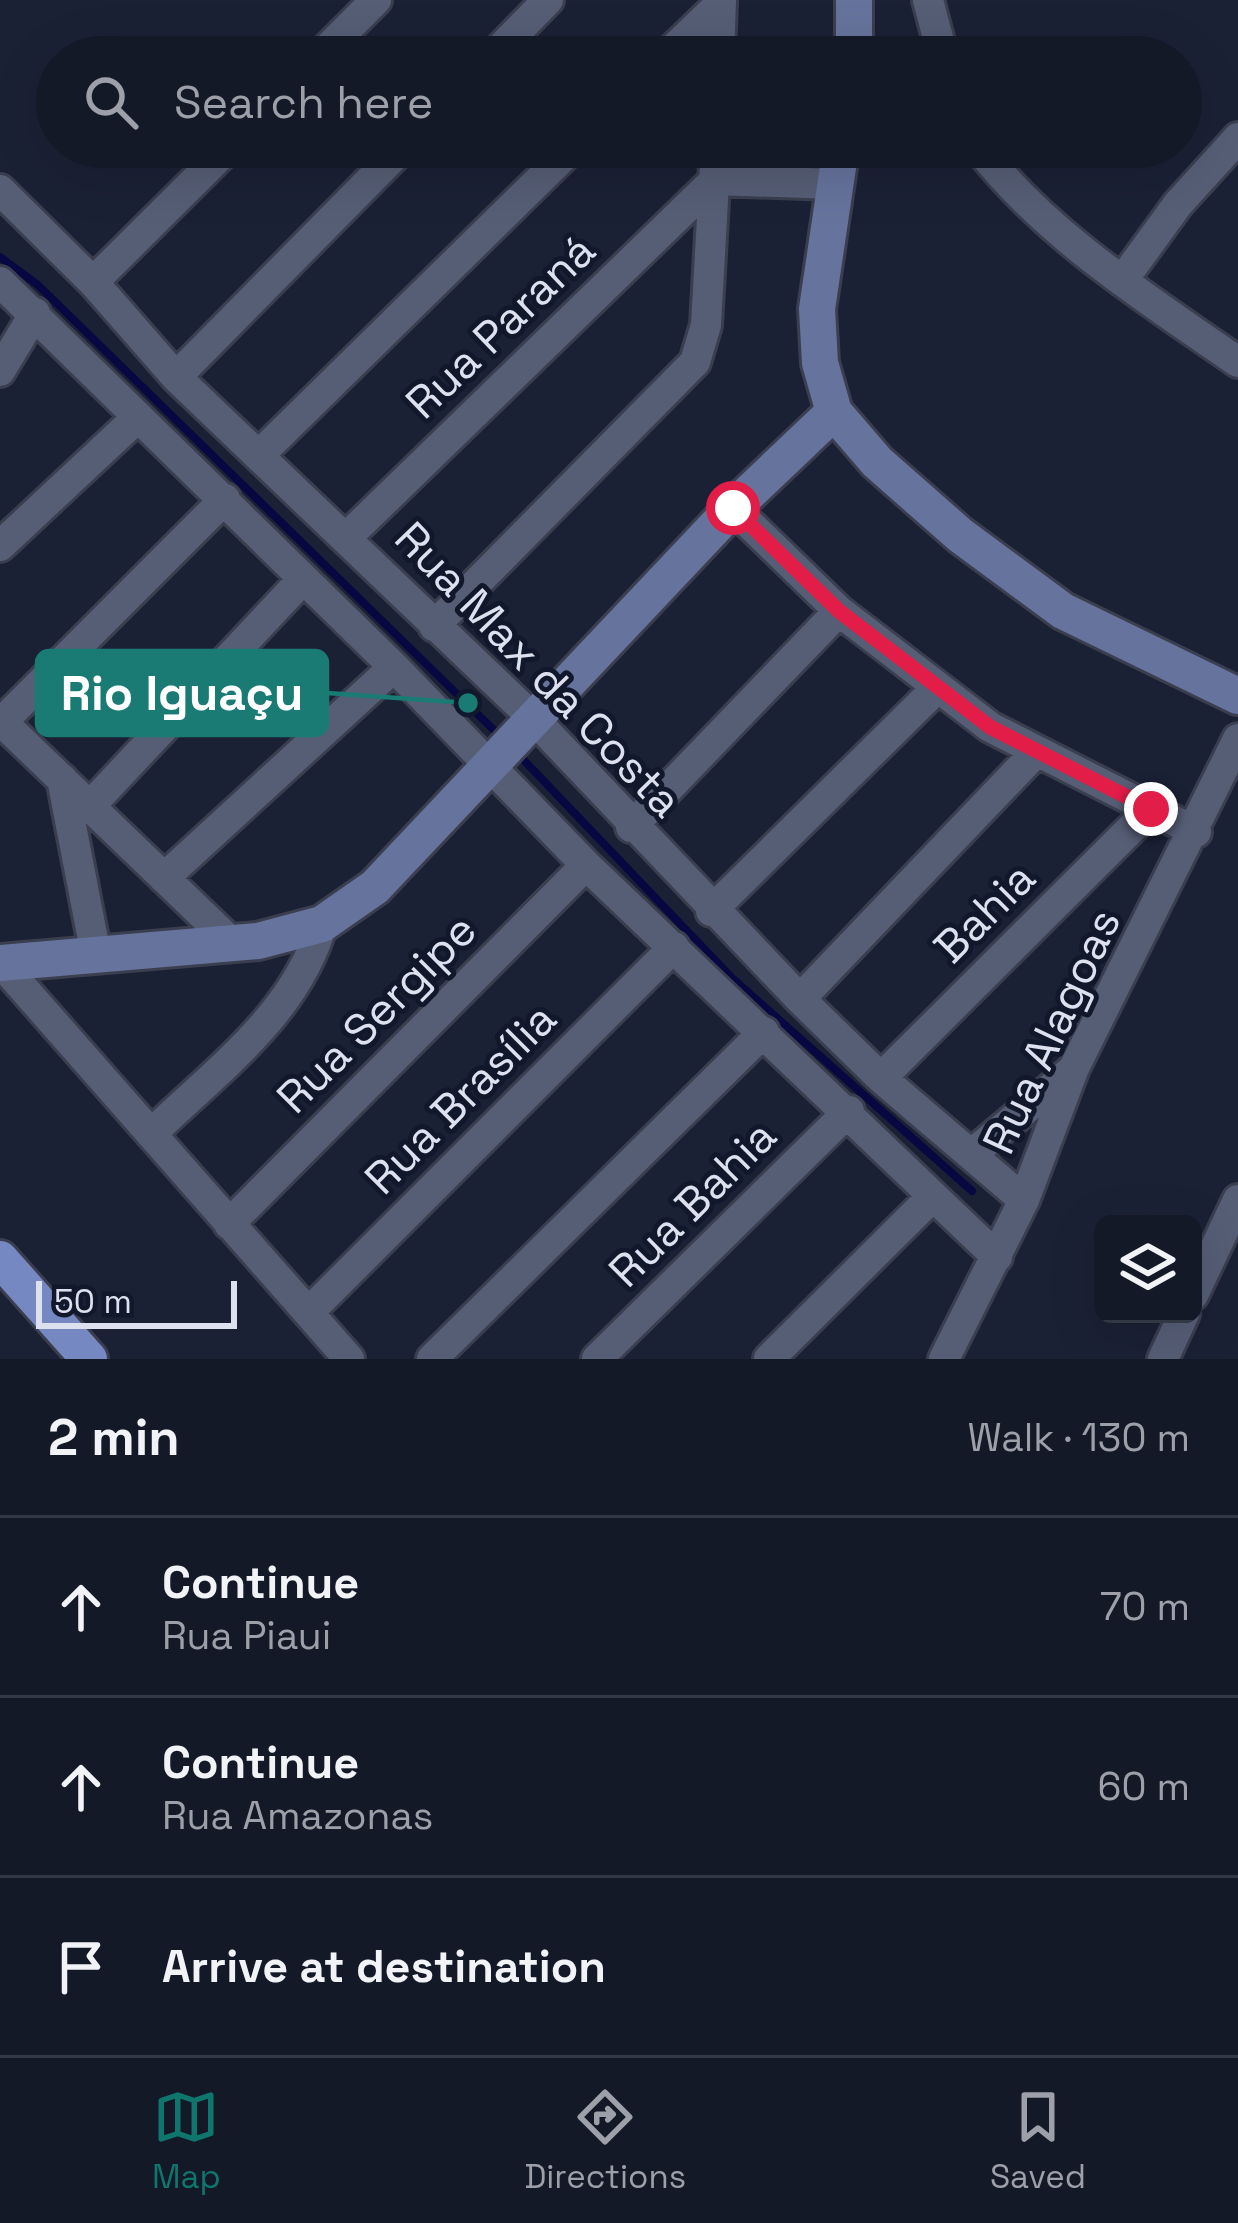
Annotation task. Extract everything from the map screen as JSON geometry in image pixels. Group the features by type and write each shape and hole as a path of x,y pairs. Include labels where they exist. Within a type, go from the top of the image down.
{"main road":[{"path":"0,1259 89,1359"}],"street":[{"path":"340,36 376,0"},
{"path":"513,36 548,0"},
{"path":"854,0 854,36"},
{"path":"928,0 937,36"},
{"path":"686,36 721,1"},
{"path":"720,36 721,1"},
{"path":"1122,281 1178,204 1238,138"},
{"path":"93,282 208,168"},
{"path":"176,377 382,168"},
{"path":"259,455 552,168"},
{"path":"434,626 676,384 704,342 715,168"},
{"path":"838,168 817,309 820,363 834,412 877,462 960,535 1064,611 1238,696"},
{"path":"996,168 1027,203 1122,281 1238,362"},
{"path":"715,180 835,184"},
{"name":"Rua Paraná","path":"346,537 715,180"},
{"name":"Rua Max da Costa","path":"0,190 93,282 176,377 346,537 800,999 881,1078 1024,1200"},
{"path":"0,282 394,667 586,865 997,1257"},
{"path":"0,371 35,313"},
{"path":"0,963 232,943 322,924 375,887 733,508 834,412"},
{"path":"0,545 138,417"},
{"path":"225,499 1,721 232,943"},
{"path":"733,508 839,611 990,727 1196,832"},
{"path":"90,806 303,579"},
{"path":"632,827 839,611"},
{"path":"164,878 394,667"},
{"path":"711,910 938,687"},
{"name":"Rua Alagoas","path":"944,1359 1024,1200 1074,1068 1196,832 1238,739"},
{"path":"800,999 1037,751"},
{"path":"62,779 96,955"},
{"name":"Bahia","path":"881,1078 1151,809"},
{"name":"Rua Sergipe","path":"230,1224 586,865"},
{"name":"Rua Sergipe","path":"151,1134 290,999 311,962 322,924"},
{"name":"Rua Brasília","path":"309,1312 674,947"},
{"path":"0,963 349,1359"},
{"path":"432,1359 764,1032"},
{"path":"972,1154 1074,1068"},
{"name":"Rua Bahia","path":"597,1359 849,1111"},
{"path":"770,1359 932,1197"},
{"path":"1202,1276 1238,1201"},
{"path":"1162,1359 1180,1323"}],"waterway":[{"path":"0,257 38,285 501,737"},
{"path":"516,752 732,978 972,1191"}],"place":[{"name":"Rio Iguaçu","path":"468,703"}],"route":[{"path":"733,508 839,611 990,727 1151,809"}]}
